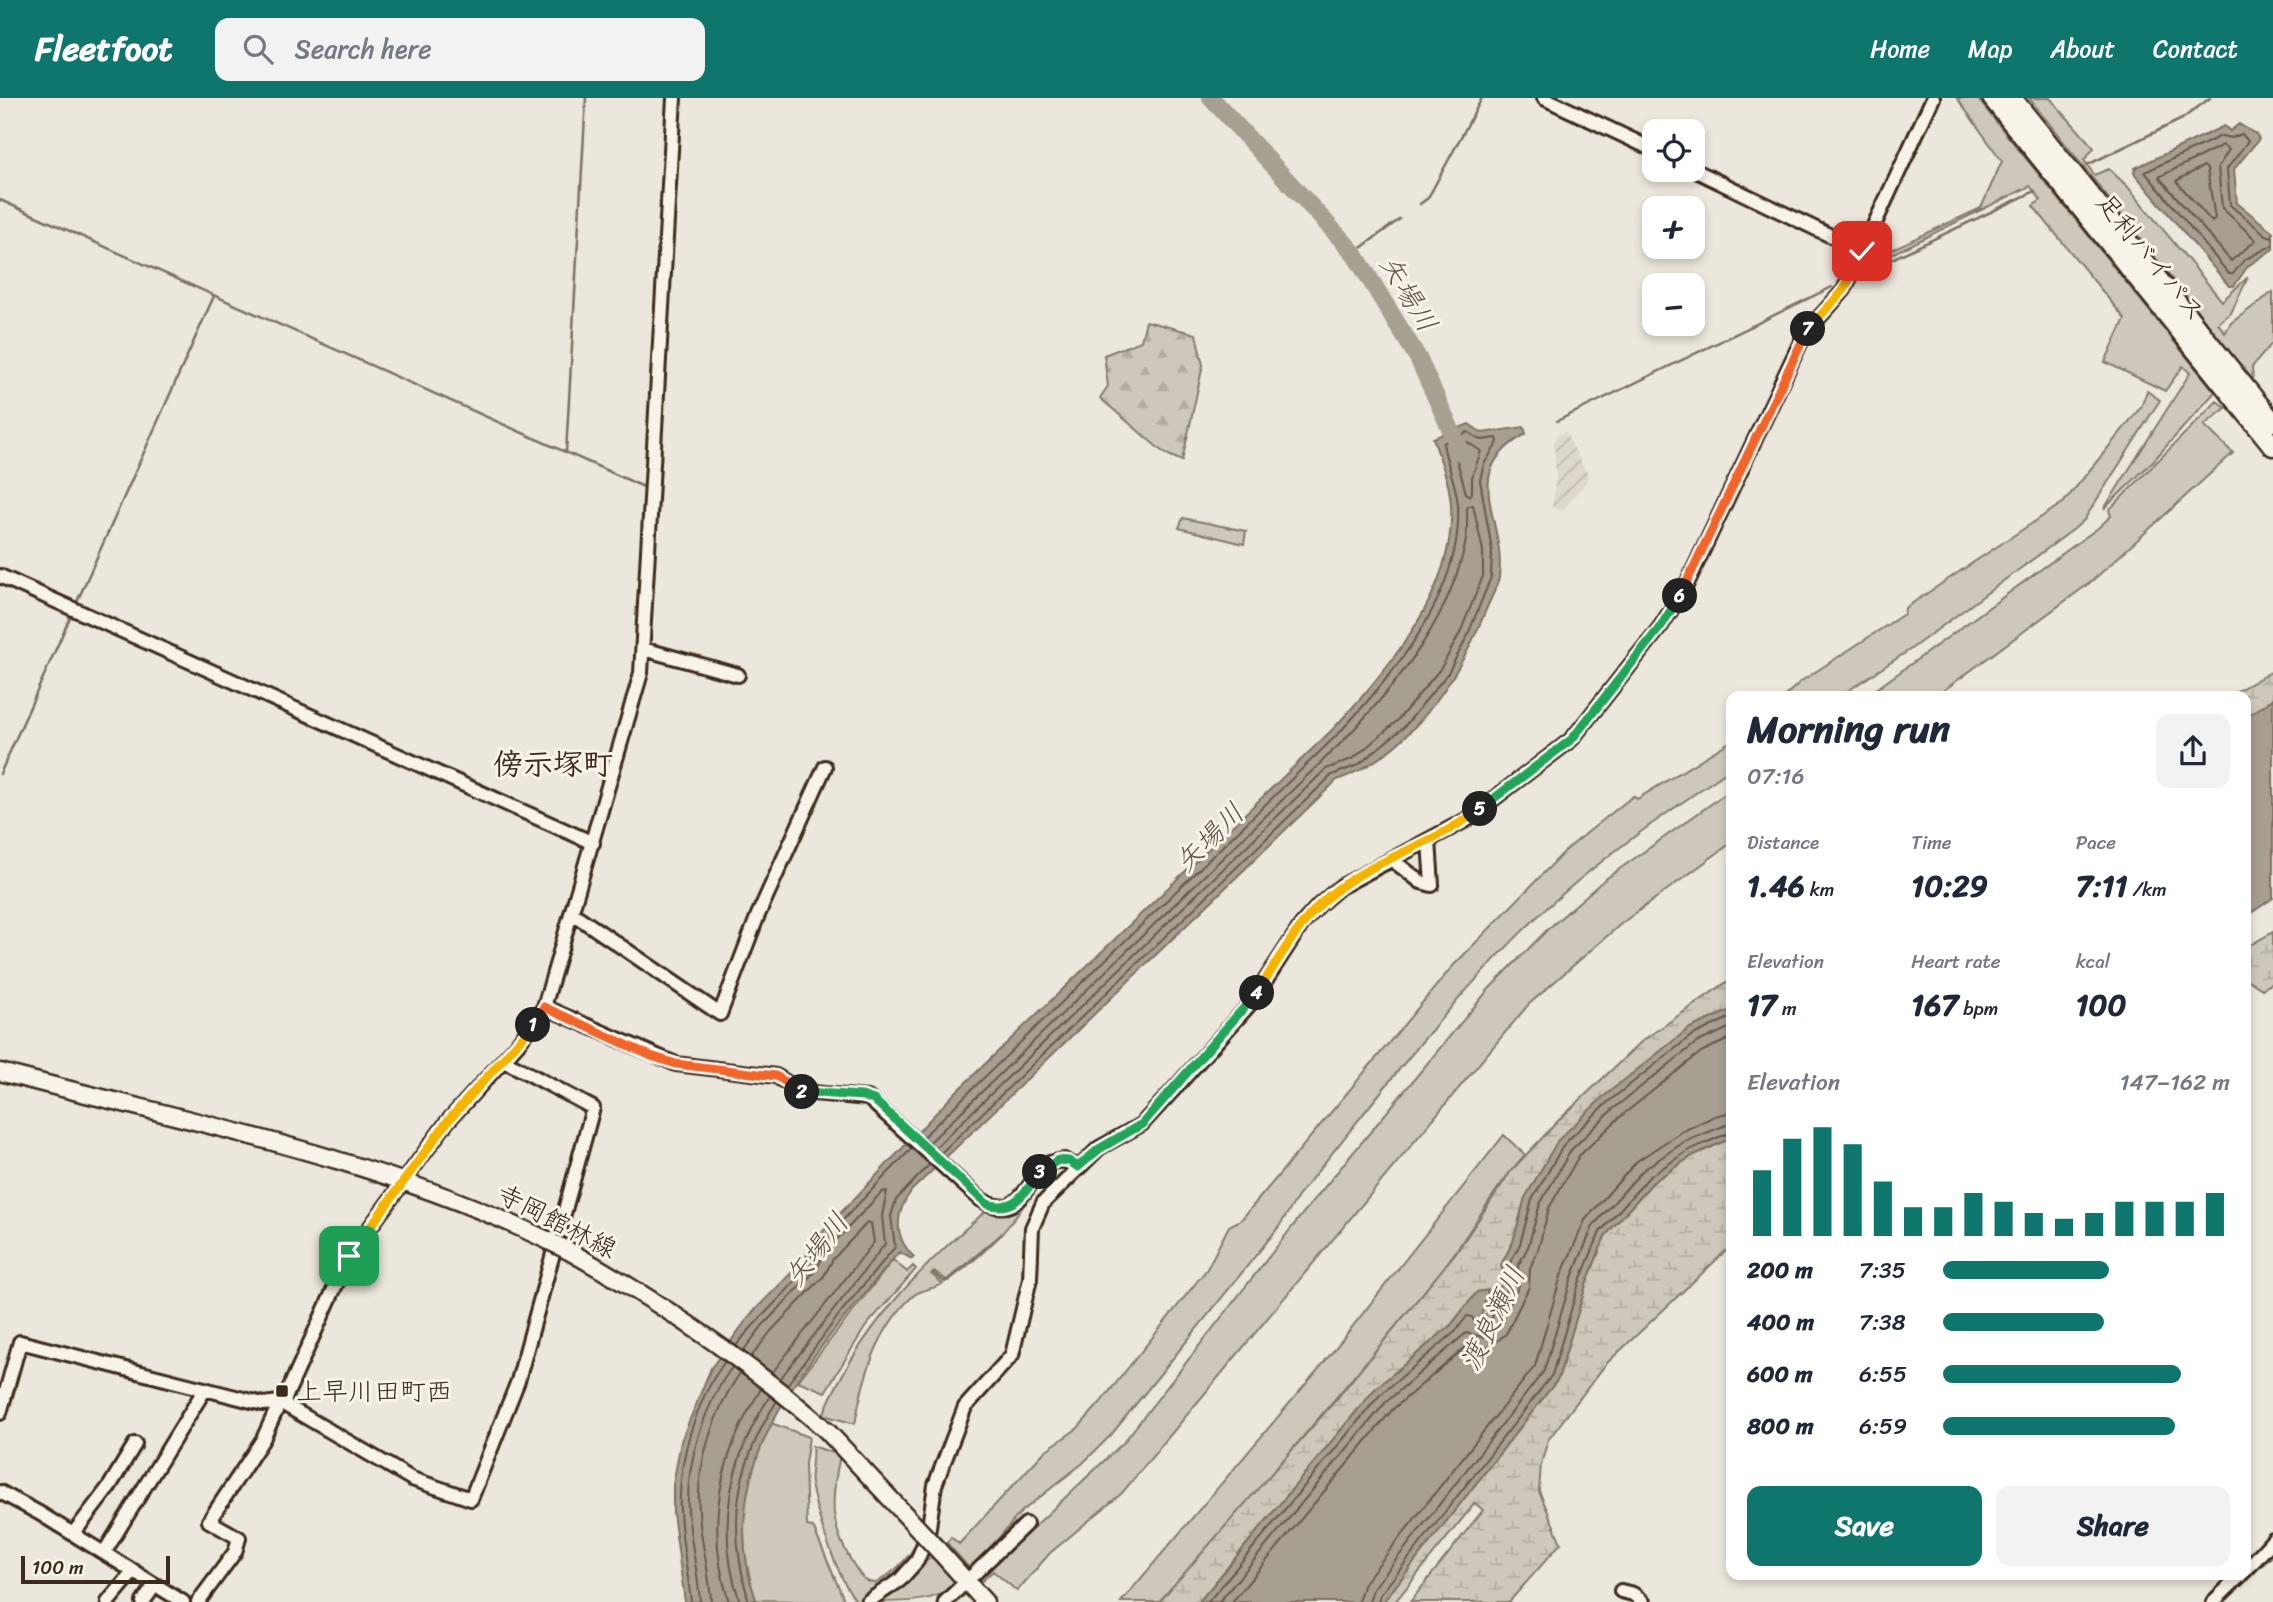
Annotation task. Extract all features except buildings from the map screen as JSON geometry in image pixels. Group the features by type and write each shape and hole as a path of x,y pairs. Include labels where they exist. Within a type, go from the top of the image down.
{"highway":[{"name":"足利バイパス","path":"1992,98 2241,395 2273,422"},
{"name":"足利バイパス","path":"2012,98 2241,395 2273,446"}],"main road":[{"name":"寺岡館林線","path":"0,1072 404,1180 491,1214 567,1250 691,1324 806,1412 827,1431 985,1602"}],"street":[{"path":"198,1602 235,1552 239,1538 209,1521 263,1439 349,1256 447,1122 525,1036 544,1007 639,681 674,98"},
{"path":"1544,98 1642,144"},
{"path":"867,1602 900,1580 924,1548 935,1485 965,1407 1005,1365 1015,1347 1030,1279 1034,1220 1043,1203 1099,1149 1142,1124 1250,1004 1319,905 1340,887 1466,820 1515,781 1557,754 1593,715 1661,626 1685,588 1805,333 1844,290 1933,98"},
{"path":"1705,175 1862,251"},
{"path":"0,576 593,843"},
{"path":"643,649 738,675"},
{"path":"572,913 720,1014 758,915 825,766"},
{"path":"1391,859 1421,882 1432,885 1429,841"},
{"path":"544,1007 676,1064 776,1076 802,1092 862,1096 874,1100 980,1199 994,1206 1011,1205 1019,1201 1049,1163 1064,1160 1078,1167"},
{"path":"0,1413 20,1342 263,1404 280,1402 412,1479 471,1499 518,1381 593,1108 503,1060"},
{"path":"104,1553 205,1389"},
{"path":"73,1534 109,1488 135,1444"},
{"path":"0,1492 183,1602"},
{"path":"945,1602 970,1584 1026,1524"},
{"path":"2251,1564 2273,1540"},
{"path":"108,1602 134,1571"},
{"path":"2213,1602 2236,1580"},
{"path":"143,1602 155,1585"},
{"path":"1620,1591 1633,1594 1643,1602"}],"shaded area":[{"path":"1565,432 1588,475 1586,482 1562,511 1552,507 1556,477 1554,443 1557,435"}],"green space":[{"path":"1957,98 1977,98 2215,392 2153,461 2104,509 2190,373 2183,366 2165,391 2105,362 2125,319 2033,206 2041,200 2030,186 1859,270 1869,247 1882,254 1981,208 2002,161"},
{"path":"2029,98 2050,98 2094,148 2084,160 2094,175 2109,169 2128,187 2222,301 2248,277 2231,313 2218,323 2225,333 2231,323 2273,292 2273,342 2252,367 2253,381"},
{"path":"1146,321 1196,334 1203,365 1182,461 1164,453 1100,398 1108,386 1104,355 1141,341"},
{"path":"2147,391 2160,400 2084,520 2074,529 1911,649 1848,691 1790,691 1904,614 1905,608 2064,502 2141,407"},
{"path":"2217,401 2226,408 2204,425 2233,453 2091,582 1943,691 1874,691 2098,528 2111,516 2109,510"},
{"path":"1183,518 1246,531 1244,544 1179,528"},
{"path":"2273,671 2273,699 2251,714 2251,691 2237,691"},
{"path":"1726,744 1726,772 1606,858 1559,897 1473,983 1385,1086 1301,1192 1278,1228 1111,1435 1083,1463 1021,1512 971,1570 947,1543 951,1537 959,1544 1045,1451 1078,1428 1100,1403 1207,1269 1229,1226 1241,1220 1452,967 1567,849 1633,796 1637,799"},
{"path":"1726,794 1726,847 1622,923 1528,1005 1122,1493 1050,1553 1017,1591 993,1571 981,1582 980,1578 1123,1443 1304,1212 1489,989 1548,929 1604,880"},
{"path":"2273,932 2273,983 2262,989 2251,982 2251,945"},
{"path":"1726,982 1726,1012 1688,1029 1525,1198 1513,1242 1501,1265 1505,1278 1475,1337 1488,1291 1477,1292 1451,1325 1374,1390 1199,1602 1159,1602 1334,1402 1458,1250 1511,1171 1558,1121 1642,1041"},
{"path":"1504,1135 1525,1155 1501,1184 1438,1275 1300,1440 1159,1602 1121,1602 1322,1365"},
{"path":"1726,1140 1726,1251 1606,1364 1548,1440 1541,1464 1539,1491 1561,1543 1509,1602 1410,1602 1483,1510 1475,1503 1395,1602 1383,1602 1558,1379 1586,1285 1605,1236 1653,1182 1692,1156"},
{"path":"1026,1202 991,1245 970,1264 948,1281 934,1271 931,1274 943,1284 916,1294 900,1309 881,1339 867,1372 855,1424 823,1415 854,1356 872,1329 914,1278 987,1210 1002,1213"},
{"path":"893,1260 907,1272 913,1266 916,1269 866,1326 825,1392 798,1381"},
{"path":"771,1423 809,1437 805,1464 807,1526 813,1527 845,1602 756,1600 745,1554 744,1510 753,1466"},
{"path":"812,1446 840,1455 833,1500 836,1526 846,1552 864,1578 876,1583 883,1579 901,1564 920,1539 909,1560 895,1577 857,1601 835,1563 818,1511 811,1480"},
{"path":"936,1554 956,1577 958,1585 930,1598 876,1602 893,1592"}],"water":[{"path":"2239,124 2259,139 2234,169 2237,203 2273,232 2273,249 2248,266 2234,286 2229,286 2134,173 2135,168 2224,126 2230,131"},
{"path":"1469,424 1482,433 1524,427 1526,434 1505,449 1493,464 1489,498 1500,556 1499,577 1474,638 1445,688 1408,734 1363,768 1337,780 912,1190 902,1207 899,1224 902,1241 914,1257 912,1259 899,1252 835,1329 778,1411 758,1455 746,1501 745,1549 756,1600 685,1602 673,1513 673,1485 681,1441 711,1368 751,1314 805,1259 810,1245 956,1092 1333,729 1375,682 1414,628 1430,599 1450,538 1450,497 1433,438"},
{"path":"2273,699 2273,898 2251,913 2251,714"},
{"name":"渡良瀬川","path":"1726,1012 1726,1140 1692,1156 1653,1182 1605,1236 1586,1285 1558,1379 1383,1602 1199,1602 1374,1390 1451,1325 1477,1292 1488,1290 1477,1332 1505,1278 1501,1265 1513,1242 1525,1198 1558,1140 1603,1097 1688,1029"}],"waterway":[{"path":"566,453 586,98"},
{"name":"矢場川","path":"1211,98 1354,253 1418,358 1461,452"},
{"path":"1420,204 1428,198 1482,98"},
{"path":"2087,165 2182,119 2210,98"},
{"path":"1858,275 2035,191"},
{"path":"0,200 646,488 635,674"},
{"path":"1354,253 1400,219"},
{"path":"1557,421 1832,287"},
{"path":"76,604 214,296"},
{"path":"0,774 72,613"},
{"path":"402,1174 418,1151"},
{"path":"933,1273 945,1282 1002,1234"},
{"path":"2251,1575 2273,1555"},
{"path":"2222,1602 2246,1580"}],"place":[{"name":"上早川田町西","path":"282,1391"}],"district":[{"name":"傍示塚町","path":"553,764"}],"route":[{"path":"349,1256 447,1122 517,1045 544,1007 651,1056 676,1064 776,1076 802,1092 862,1096 874,1100 987,1204 1002,1207 1019,1201 1039,1172 1049,1163 1064,1160 1078,1167 1099,1149 1142,1124 1250,1004 1302,924 1319,905 1340,887 1466,820 1515,781 1557,754 1593,715 1674,607 1805,333 1844,290 1862,251"}]}
